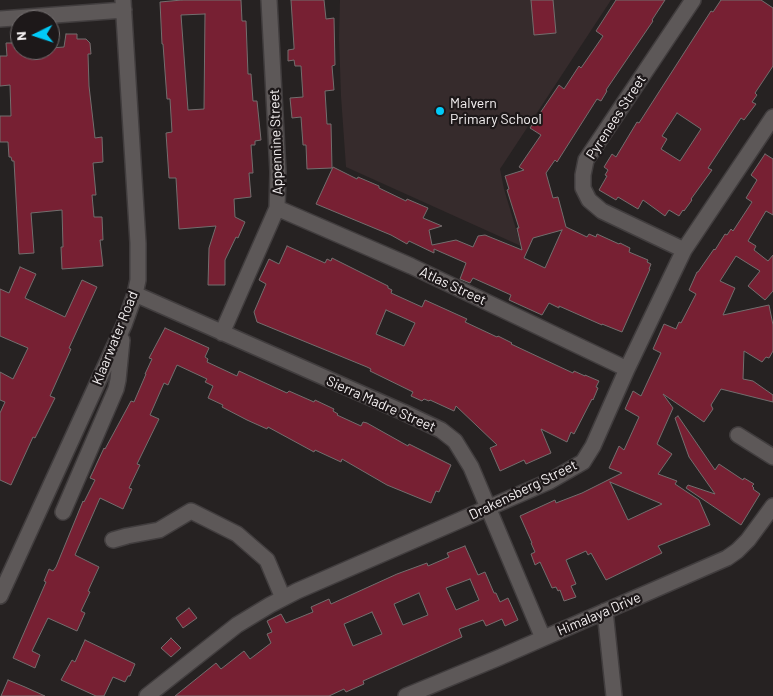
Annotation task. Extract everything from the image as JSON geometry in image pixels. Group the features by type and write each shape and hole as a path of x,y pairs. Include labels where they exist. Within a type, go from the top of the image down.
{"street":[{"name":"Appennine Street","path":"222,333 277,208 278,172 269,0"},
{"name":"Pyrenees Street","path":"684,250 602,210 589,200 583,188 583,175 586,160 694,0"},
{"path":"0,20 123,5"},
{"name":"Klaarwater Road","path":"0,596 124,325 138,280 138,243 123,5"},
{"name":"Drakensberg Street","path":"147,696 237,625 283,598 568,472 583,462 593,446 684,250 773,117"},
{"name":"Atlas Street","path":"277,208 411,266 628,369"},
{"name":"Sierra Madre Street","path":"135,294 441,430 455,440 472,467 542,638"},
{"path":"63,512 116,388 124,325"},
{"path":"738,435 773,457"},
{"name":"Himalaya Drive","path":"406,696 727,558 748,540 773,506"},
{"path":"113,540 159,530 191,511 237,534 267,560 283,598"},
{"path":"605,611 614,696"}],"shaded area":[{"name":"Malvern Primary School","path":"340,0 611,0 500,169 521,246 346,167 341,96"}],"building":[{"path":"241,0 242,21 246,21 248,74 251,74 253,101 257,101 261,140 255,141 255,145 251,145 253,173 249,173 251,197 234,199 235,217 245,222 225,260 225,285 208,285 209,248 216,226 179,229 176,178 169,178 166,133 172,132 170,99 167,99 160,2","holes":["205,14 204,109 188,110 181,15"]},
{"path":"291,0 324,0 326,19 334,18 335,65 332,66 334,90 325,91 327,124 331,124 332,168 307,169 306,145 303,145 301,117 292,118 290,98 303,97 301,66 295,66 294,60 288,61 288,50 294,49"},
{"path":"531,0 553,0 556,33 534,35"},
{"path":"616,0 665,0 606,90 601,101 597,99 557,162 555,160 546,173 553,198 558,197 566,227 587,237 589,234 596,237 597,234 620,243 630,248 629,252 648,260 647,262 651,264 622,332 549,303 542,315 509,300 511,295 473,278 470,283 460,279 466,263 434,249 434,253 409,241 407,244 391,235 316,204 333,167 357,179 358,177 379,186 379,188 406,201 407,199 428,208 423,218 442,226 429,230 432,245 456,240 473,247 478,236 485,235 522,250 517,228 519,228 507,190 509,189 505,176 524,170 519,167 541,135 530,128 559,85 564,89 579,66 581,68 603,36 596,31","holes":["562,230 545,268 524,258 533,238"]},
{"path":"721,0 761,0 773,8 773,66 755,93 757,95 752,102 756,104 744,120 741,118 708,168 712,170 679,216 669,210 665,216 643,200 638,209 618,197 616,200 599,190 607,176 605,175 608,170 604,167 612,154 616,157 711,11 713,12","holes":["677,113 701,129 680,161 661,149 667,139 662,136"]},
{"path":"66,34 77,34 77,39 86,39 90,43 91,54 88,54 89,86 95,138 102,137 103,162 93,163 96,195 92,195 94,217 102,217 103,240 100,240 103,266 62,269 62,210 31,213 34,253 19,254 14,161 9,157 8,142 0,142 0,116 11,116 10,85 0,86 0,56 7,56 6,43 10,43 10,60 60,60 60,47 64,47"},
{"path":"765,154 773,159 773,215 766,211 748,241 756,246 754,250 768,261 773,255 773,291 765,300 748,286 760,271 736,256 720,281 735,288 723,315 769,305 773,325 773,351 769,358 766,357 762,362 744,351 743,379 753,381 773,395 773,402 721,389 711,405 713,409 704,422 663,394 673,408 657,444 672,454 658,474 677,481 675,484 699,500 710,525 658,546 662,553 606,580 591,553 588,555 586,551 566,560 576,584 571,586 576,597 564,601 560,590 558,591 556,587 552,588 540,562 535,565 531,554 535,552 520,516 555,500 556,503 582,493 622,473 609,468 619,446 624,450 639,417 625,409 633,391 641,396 661,353 653,349 664,324 676,329 679,322 681,323 696,294 689,290 697,272 725,234 727,235 731,229 733,231 752,202 746,198 757,180 751,175","holes":["610,482 662,504 628,520"]},
{"path":"287,246 325,263 327,259 331,261 332,258 388,286 392,290 391,293 422,307 425,300 467,319 465,322 573,373 574,371 599,381 596,387 598,388 574,434 571,432 567,442 541,429 551,453 526,464 524,460 500,471 490,448 497,445 456,406 454,411 430,400 424,399 422,401 411,396 413,392 370,371 371,369 367,367 257,322 254,312 266,284 259,280 269,259 279,264","holes":["386,310 415,323 404,346 376,334"]},
{"path":"20,267 36,274 25,298 65,317 82,280 97,287 69,348 71,349 50,396 55,398 35,438 33,437 11,485 0,480 0,413 5,402 0,400 0,372 13,379 28,348 0,336 0,289 9,293"},
{"path":"165,328 209,348 205,357 208,359 207,362 237,376 239,371 287,393 289,391 314,402 315,400 334,409 333,411 337,415 361,426 363,422 367,423 408,446 409,444 451,465 439,492 436,491 431,503 387,485 342,459 341,462 315,450 314,452 268,427 267,429 222,407 223,405 208,398 213,386 205,382 207,379 177,365 168,385 164,383 150,415 159,419 137,464 140,465 129,488 132,489 123,509 100,498 75,555 99,567 81,611 85,613 77,631 48,618 32,651 40,655 35,668 13,658 46,582 44,581 49,569 53,571 56,567 83,501 95,480 90,478 104,448 131,401 134,402 152,359 149,358"},
{"path":"678,416 715,470 719,464 743,480 744,478 754,484 752,486 753,489 760,494 741,525 686,488 688,485 715,494 689,457 675,418"},
{"path":"465,546 478,575 485,572 500,602 508,598 518,620 505,626 502,619 486,626 483,620 459,629 462,637 363,681 364,684 346,692 344,689 329,696 175,696 216,663 221,669 244,651 250,659 271,643 267,634 272,632 267,621 281,614 286,623 313,612 311,607 329,599 331,604 397,574 427,563 428,566 449,557 447,553","holes":["470,579 479,600 456,610 446,588","419,593 428,615 403,625 394,604","372,612 382,634 353,646 344,624"]},
{"path":"189,608 197,618 183,628 176,618"},
{"path":"171,638 181,648 171,657 161,648"},
{"path":"85,640 135,664 125,682 113,677 104,696 96,696 61,680 72,660 75,662"},
{"path":"8,680 25,687 45,696 1,696"}],"place":[{"name":"Malvern Primary School","path":"440,111"}]}
